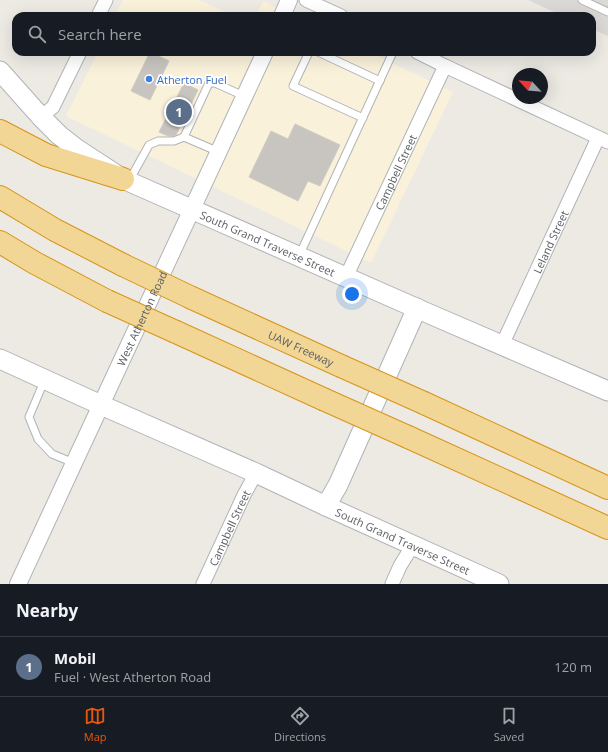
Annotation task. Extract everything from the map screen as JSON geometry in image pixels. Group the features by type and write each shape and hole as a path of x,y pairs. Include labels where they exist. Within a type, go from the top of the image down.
{"highway":[{"path":"0,131 46,155 126,180"},
{"name":"UAW Freeway","path":"0,197 55,230 123,265 341,366 424,402 608,488"},
{"path":"0,242 35,263 107,301 608,528"},
{"path":"534,453 608,481"},
{"path":"503,481 608,534"}],"main road":[{"name":"South Grand Traverse Street","path":"0,71 52,129 77,149 126,180 608,391"},
{"path":"326,506 338,485 417,308"},
{"name":"South Grand Traverse Street","path":"0,359 256,473 499,584"}],"street":[{"path":"100,12 106,0"},
{"path":"284,12 289,0"},
{"path":"306,0 332,12"},
{"path":"41,117 53,107 78,56"},
{"name":"West Atherton Road","path":"18,584 263,56"},
{"path":"425,56 603,140"},
{"name":"Campbell Street","path":"346,277 444,66"},
{"name":"Leland Street","path":"502,345 603,140"},
{"name":"Campbell Street","path":"203,584 244,494 256,473"},
{"path":"392,584 412,545"}],"lane":[{"path":"582,0 608,12"},
{"path":"307,56 293,86 363,118"},
{"path":"327,56 380,81"},
{"path":"299,256 391,56"},
{"path":"126,180 149,144 158,141 174,142 184,137 209,82 215,83 245,96"},
{"path":"184,137 219,152"},
{"path":"45,379 29,417 38,439 52,454 74,463"}],"shaded area":[{"path":"123,0 199,0 225,12 117,12"},
{"path":"528,0 608,0 608,36 596,31 596,12 554,12"},
{"path":"263,1 285,12 258,12"},
{"path":"96,56 377,56 453,92 371,263 66,116"}],"building":[{"path":"148,56 158,56 169,61 150,100 131,91"},
{"path":"184,83 198,90 176,135 168,136 159,132"},
{"path":"295,124 340,145 320,186 308,181 298,201 249,177 271,131 288,139"}],"place":[{"name":"Atherton Fuel","path":"149,79"},
{"name":"Mobil","path":"179,112"}]}
